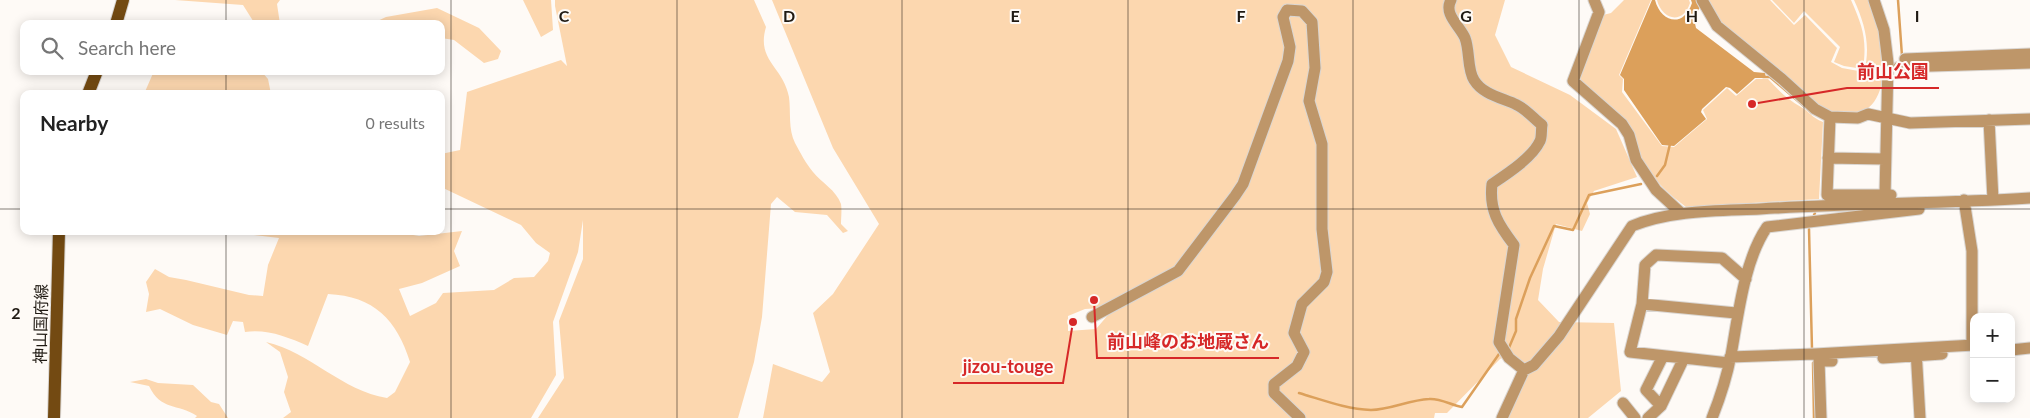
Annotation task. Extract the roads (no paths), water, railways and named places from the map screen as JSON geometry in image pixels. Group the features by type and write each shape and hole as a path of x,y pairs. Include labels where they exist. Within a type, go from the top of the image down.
{"main road":[{"path":"117,20 123,0"},
{"path":"90,90 95,75"},
{"name":"神山国府線","path":"54,418 59,235"}],"street":[{"path":"1451,0 1449,4 1451,16 1465,38 1474,80 1485,91 1519,105 1542,125 1540,140 1528,156 1512,171 1492,184 1490,199 1498,224 1514,245 1499,342 1509,358 1524,370"},
{"path":"1594,0 1599,12 1573,81 1622,124 1629,134 1636,160 1656,190 1681,213"},
{"path":"1702,0 1717,26 1782,79 1815,109 1830,117 1858,118 1868,114 1910,123 2030,119"},
{"path":"1874,0 1884,30 1888,63 1885,159 1886,195"},
{"path":"1092,318 1178,271 1235,196 1243,184 1288,61 1290,47 1283,17 1287,10 1302,11 1312,22 1315,68 1309,101 1322,144 1322,229 1327,272 1324,282 1302,304 1294,333 1304,352 1297,366 1274,384 1274,393 1300,418"},
{"path":"2030,54 1902,63 2030,63"},
{"path":"1830,117 1827,195 1927,196 1932,203"},
{"path":"1989,120 1993,200"},
{"path":"1828,158 1885,159"},
{"path":"1502,418 1524,370 1534,365 1559,336 1632,226 1658,217 1681,213 1831,204 1932,203 2030,198"},
{"path":"1964,200 1972,251 1973,313"},
{"path":"1712,418 1730,360 1736,313 1759,237 1767,227 1924,208 1932,203"},
{"path":"1746,279 1722,258 1656,255 1645,265 1642,304 1630,352 1684,358 1730,360 1815,354 1916,352"},
{"path":"1642,304 1736,313"},
{"path":"2015,342 2030,341"},
{"path":"1821,418 1819,361 1970,347"},
{"path":"2015,350 2030,348"},
{"path":"1916,352 1920,418"},
{"path":"1661,406 1646,390 1663,356"},
{"path":"1648,418 1661,406 1684,358"},
{"path":"1623,403 1635,418"}],"waterway":[{"path":"1898,0 1902,56"},
{"path":"1763,77 1770,77 1812,113"},
{"path":"1657,176 1665,165 1670,144"},
{"path":"1508,350 1516,331 1516,319 1530,278 1554,226 1573,230 1589,195 1641,184"},
{"path":"1809,229 1812,349"},
{"path":"1299,393 1335,404 1371,410 1429,399 1462,407 1499,354"},
{"path":"1813,363 1814,418"}],"place":[{"name":"前山公園","path":"1752,104"},
{"name":"前山峰のお地蔵さん","path":"1094,300"},
{"name":"jizou-touge","path":"1073,322"}]}
